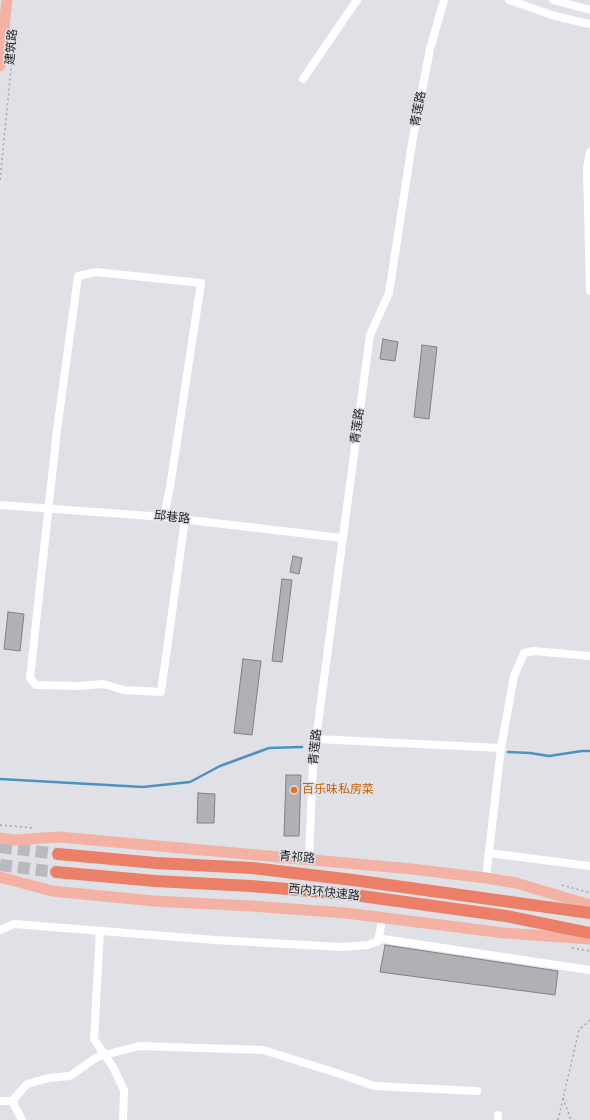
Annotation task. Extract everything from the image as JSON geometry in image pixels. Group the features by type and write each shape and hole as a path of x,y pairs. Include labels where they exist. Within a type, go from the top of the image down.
{"highway":[{"name":"西内环快速路","path":"58,854 156,864 252,868 354,880 590,913"},
{"name":"西内环快速路","path":"56,872 154,881 251,886 348,894 506,916 590,934"}],"main road":[{"name":"建筑路","path":"0,66 6,0"},
{"name":"青祁路","path":"0,838 14,840 59,837 309,859 486,878 516,883 590,905"},
{"path":"0,877 60,892 154,901 346,913 504,933 590,939"}],"street":[{"path":"304,79 357,0"},
{"name":"青莲路","path":"309,859 313,761 370,335 389,294 413,137 430,50 444,0"},
{"path":"509,0 555,16 590,24"},
{"path":"553,0 590,10"},
{"path":"590,152 587,169 590,291"},
{"path":"164,517 170,487 201,283 96,272 78,276 57,430 30,678 36,685 79,686 103,684 124,690 161,692 185,519"},
{"name":"邱巷路","path":"0,505 185,519 342,538"},
{"path":"486,878 501,748 514,676 524,653 533,651 590,656"},
{"path":"316,739 501,748"},
{"path":"489,853 590,866"},
{"path":"0,930 14,924 215,940 342,947 368,945 383,939 590,970"},
{"path":"378,941 381,926"},
{"path":"100,931 94,1039 113,1066 124,1090 123,1120"},
{"path":"0,1101 12,1101 27,1084 49,1078 70,1076 97,1057 139,1046 263,1050 374,1086 477,1091"},
{"path":"12,1101 22,1120"}],"path":[{"name":"建筑路","path":"0,180 13,48"},
{"path":"558,1120 579,1030 590,1020"},
{"path":"563,1098 571,1120"}],"building":[{"path":"383,339 398,342 395,361 380,359"},
{"path":"422,345 437,347 429,419 414,417"},
{"path":"293,556 302,558 299,574 290,572"},
{"path":"282,579 292,580 282,662 272,661"},
{"path":"8,612 24,614 20,651 4,649"},
{"path":"243,659 261,661 252,735 234,733"},
{"path":"286,775 301,775 299,836 284,836"},
{"path":"198,793 215,794 214,823 197,823"},
{"path":"385,945 558,971 555,995 380,972"}],"waterway":[{"path":"0,779 143,787 190,782 220,766 269,748 302,747"},
{"path":"508,752 549,756 590,751"}],"tunnel":[{"path":"0,847 58,854"},
{"path":"0,865 56,872"}],"place":[{"name":"百乐味私房菜","path":"294,790"}]}
